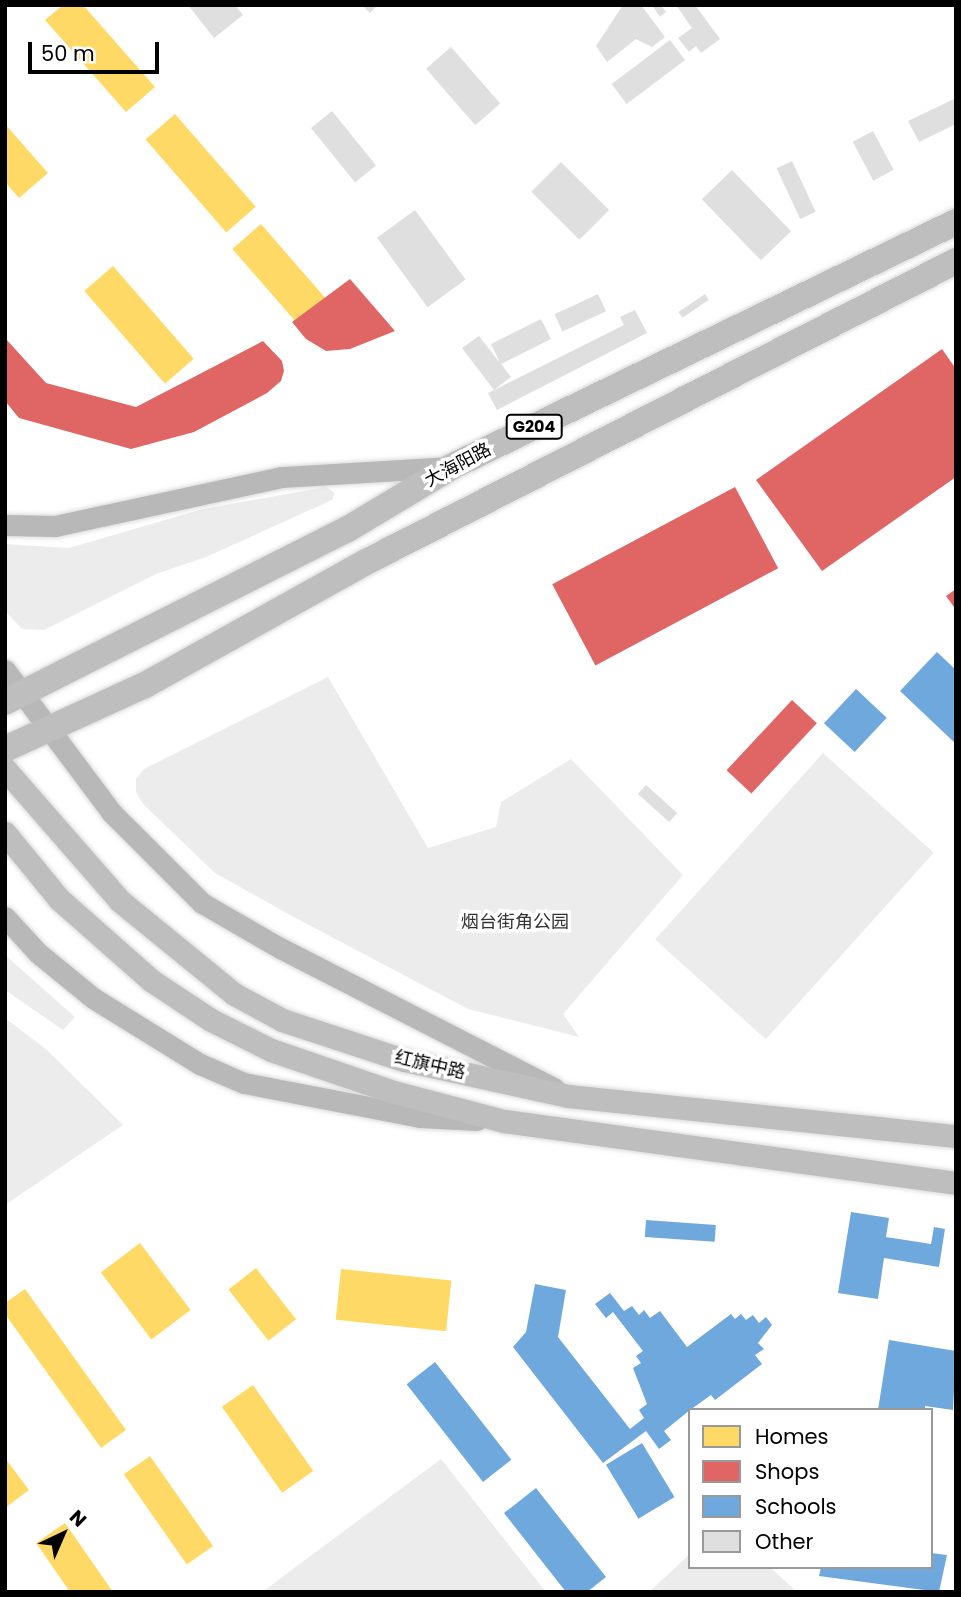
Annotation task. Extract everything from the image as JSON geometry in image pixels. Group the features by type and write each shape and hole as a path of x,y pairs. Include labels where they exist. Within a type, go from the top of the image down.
{"highway":[{"name":"大海阳路","path":"14,697 90,662 348,529 451,467 956,222"},
{"name":"G204","path":"5,749 48,727 110,703 366,562 956,261"}],"main road":[{"path":"5,525 55,526 282,477 451,467"},
{"path":"5,670 14,697 48,727 111,813 177,881 226,919 568,1096"},
{"name":"红旗中路","path":"5,769 120,901 234,994 282,1020 404,1060 568,1096 956,1136"},
{"name":"红旗中路","path":"5,833 59,899 152,981 211,1020 271,1050 394,1092 504,1121 956,1183"},
{"path":"5,917 38,953 93,998 200,1064 244,1083 419,1117 504,1121"}],"green space":[{"path":"326,487 335,493 332,500 206,557 156,574 44,630 22,629 5,611 5,544 69,548 203,509"},
{"name":"烟台街角公园","path":"328,677 428,848 496,827 501,802 571,759 683,875 563,1014 579,1037 468,1009 292,916 215,873 143,804 136,792 136,779 144,769"},
{"path":"823,753 934,853 766,1039 655,940"},
{"path":"5,955 75,1017 63,1030 5,990"},
{"path":"5,1018 47,1050 123,1125 5,1205"},
{"path":"441,1459 546,1592 262,1592"},
{"path":"688,1556 688,1569 772,1569 797,1592 649,1592"}],"building: Homes":[{"path":"63,5 83,5 155,87 126,112 45,20"},
{"path":"175,114 256,207 226,232 146,140"},
{"path":"5,124 48,173 19,198 5,182"},
{"path":"261,224 342,317 313,342 232,249"},
{"path":"113,266 194,359 165,384 84,291"},
{"path":"5,338 30,368 5,388"},
{"path":"140,1243 191,1310 151,1340 101,1272"},
{"path":"256,1268 296,1319 268,1341 228,1290"},
{"path":"341,1269 451,1281 446,1331 336,1320"},
{"path":"25,1289 126,1430 101,1448 5,1314 5,1303"},
{"path":"253,1385 313,1471 282,1493 222,1407"},
{"path":"150,1456 213,1546 187,1564 124,1474"},
{"path":"5,1458 29,1490 5,1508"},
{"path":"65,1523 113,1592 70,1592 36,1543"}],"building: Shops":[{"path":"350,279 395,331 350,349 326,351 306,339 292,322"},
{"path":"5,338 46,383 136,407 263,341 282,361 284,371 281,381 267,393 194,432 131,449 19,418 5,401"},
{"path":"942,349 956,369 956,477 822,571 756,480"},
{"path":"735,487 778,568 595,665 552,584"},
{"path":"956,589 956,610 946,596"},
{"path":"792,700 817,723 751,793 727,770"}],"building: Schools":[{"path":"937,652 956,670 956,744 900,691"},
{"path":"856,689 887,718 855,752 824,723"},
{"path":"851,1212 889,1218 886,1237 931,1244 934,1227 945,1229 939,1267 884,1258 878,1299 838,1293"},
{"path":"646,1220 716,1225 715,1242 645,1237"},
{"path":"535,1284 566,1290 558,1337 630,1429 644,1418 639,1410 647,1404 633,1368 641,1363 636,1356 643,1351 613,1312 606,1318 595,1304 610,1293 624,1311 632,1306 639,1315 644,1310 650,1318 660,1311 687,1347 731,1314 735,1319 741,1314 746,1320 753,1315 759,1323 766,1317 772,1325 758,1343 764,1349 755,1355 762,1364 715,1400 711,1395 693,1408 688,1408 688,1412 664,1431 671,1440 659,1449 646,1431 603,1463 513,1347 526,1332"},
{"path":"889,1340 956,1351 953,1410 925,1406 878,1408"},
{"path":"435,1362 511,1460 483,1482 407,1384"},
{"path":"642,1443 674,1497 638,1519 606,1465"},
{"path":"536,1488 606,1577 587,1592 566,1592 504,1513"},
{"path":"933,1553 947,1555 939,1592 819,1576 821,1569 933,1569"}],"building: Other":[{"path":"188,5 235,5 243,15 214,38"},
{"path":"362,5 378,5 370,13"},
{"path":"623,5 641,5 665,37 652,47 636,39 607,62 596,46"},
{"path":"652,5 661,5 666,12 660,17"},
{"path":"676,5 695,5 720,39 701,53 696,46 689,52 678,38 692,28"},
{"path":"670,40 685,60 627,104 612,84"},
{"path":"451,47 500,104 475,125 426,69"},
{"path":"956,98 956,124 919,142 908,121"},
{"path":"332,111 376,165 355,182 311,128"},
{"path":"873,131 894,170 873,181 853,142"},
{"path":"792,161 816,212 800,219 777,168"},
{"path":"561,162 609,210 579,240 531,192"},
{"path":"732,170 791,231 761,260 702,199"},
{"path":"415,210 466,280 428,307 377,238"},
{"path":"598,294 606,311 563,332 554,314"},
{"path":"705,294 709,300 682,318 678,312"},
{"path":"635,310 647,333 497,410 488,393 624,325 620,317"},
{"path":"541,319 551,339 501,364 511,377 494,390 462,348 479,336 500,363 491,344"},
{"path":"646,785 677,813 669,822 638,794"}]}
